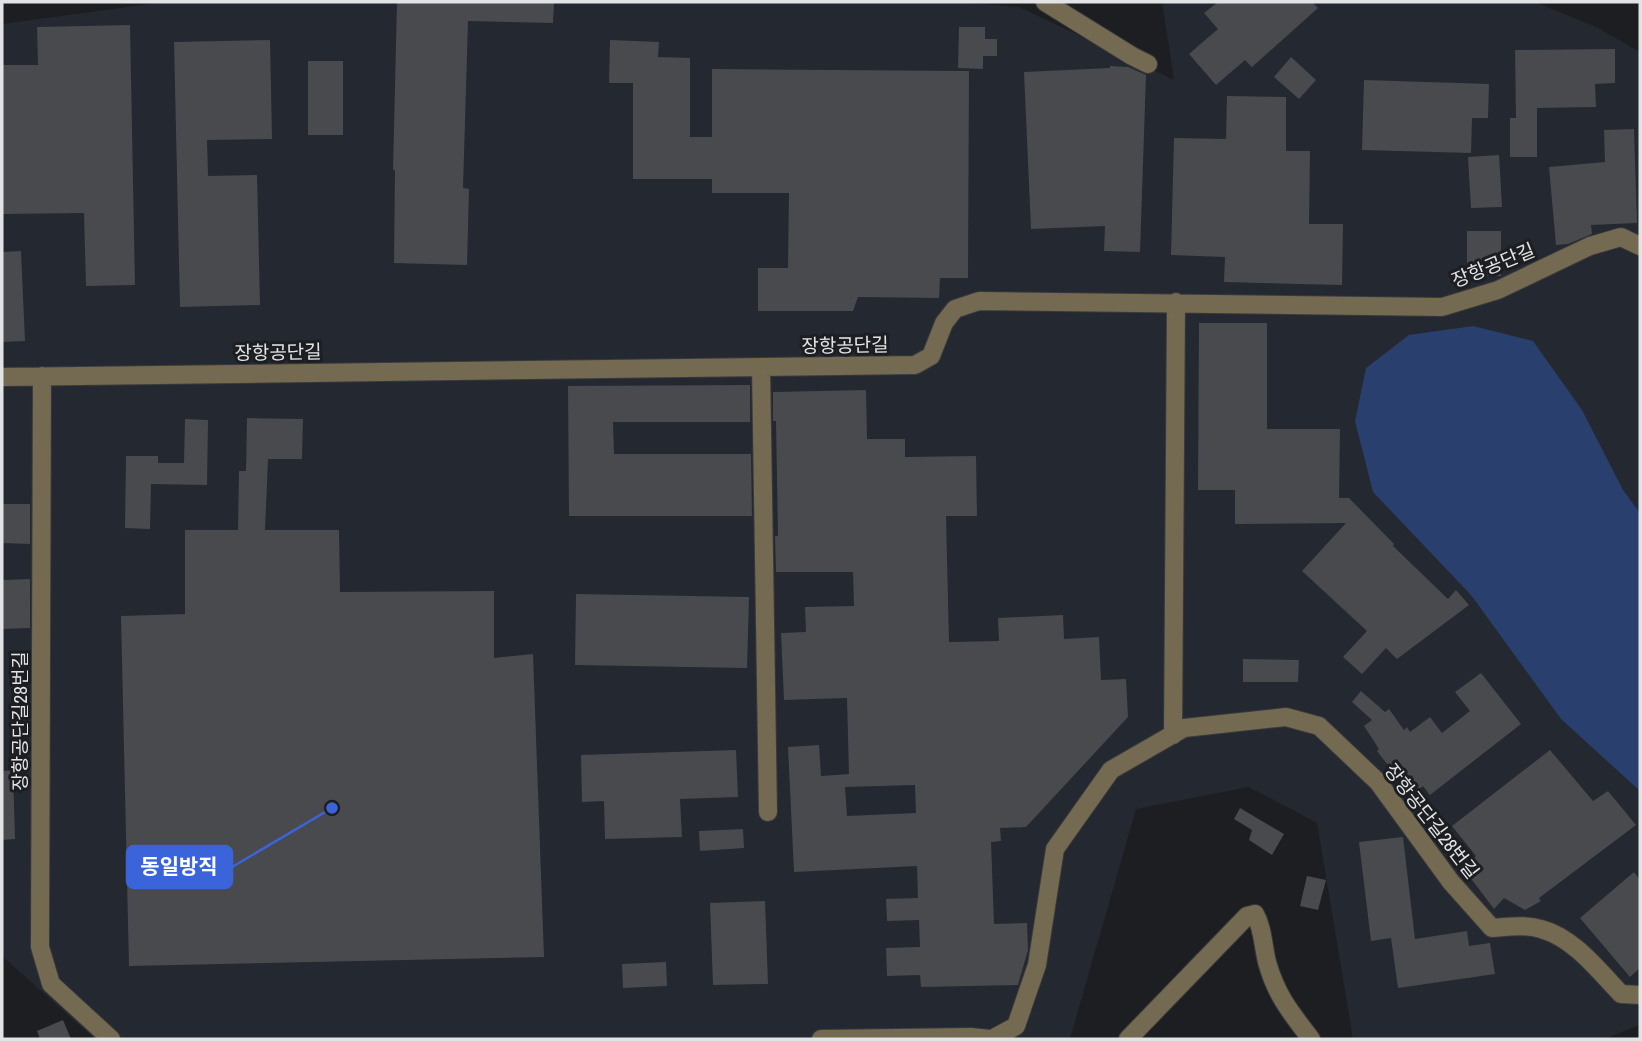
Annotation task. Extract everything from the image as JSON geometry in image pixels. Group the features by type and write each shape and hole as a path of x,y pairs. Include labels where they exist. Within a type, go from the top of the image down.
{"street":[{"path":"1045,2 1132,57 1148,64"},
{"name":"장항공단길","path":"2,377 915,365 931,356 944,323 955,309 979,301 1441,307 1497,290 1590,246 1621,237 1640,246"},
{"path":"1173,735 1177,302"},
{"path":"761,367 768,812"},
{"name":"장항공단길28번길","path":"43,376 40,947 51,984 111,1039"},
{"name":"장항공단길28번길","path":"821,1039 991,1039 1016,1026 1037,965 1055,849 1111,770 1184,728 1286,717 1319,726 1378,782 1451,882 1492,928 1519,926 1541,929 1568,941 1621,994 1640,995"},
{"path":"1128,1039 1247,916 1255,914 1261,923 1261,937 1268,965 1281,1000 1311,1039"}],"shaded area":[{"path":"164,2 961,2 1019,7 1174,80 1162,2 1535,2 1596,27 1640,52 1640,1025 1604,1039 1353,1039 1317,823 1249,787 1136,809 1070,1039 95,1039 2,956 2,24"},
{"path":"1473,326 1533,341 1582,410 1623,490 1640,513 1640,791 1561,719 1471,595 1373,492 1355,421 1366,368 1409,335"}],"building":[{"path":"397,2 554,2 553,23 468,21 463,188 469,189 467,265 394,263"},
{"path":"1218,2 1312,2 1318,8 1252,67 1245,60 1216,85 1189,54 1218,29 1204,13"},
{"path":"130,25 135,285 86,286 84,213 2,214 2,65 38,65 37,27"},
{"path":"959,27 985,27 985,39 997,39 997,56 983,56 983,69 958,68"},
{"path":"270,40 272,139 207,140 208,176 257,175 260,305 180,307 174,42"},
{"path":"610,40 659,42 658,57 690,58 690,137 712,137 712,69 969,71 968,278 940,278 939,298 858,297 853,311 758,311 758,268 788,268 789,193 712,193 712,179 633,179 633,83 609,83"},
{"path":"1615,49 1615,83 1595,84 1596,107 1537,108 1537,157 1510,157 1510,118 1516,118 1515,50"},
{"path":"1291,57 1316,80 1299,99 1274,77"},
{"path":"308,61 343,61 343,135 308,135"},
{"path":"1128,67 1146,75 1140,252 1104,251 1105,226 1031,229 1024,72"},
{"path":"1364,80 1489,84 1488,118 1472,118 1471,153 1362,150"},
{"path":"1227,96 1286,97 1286,151 1310,151 1309,224 1343,224 1342,285 1224,282 1225,257 1171,255 1174,138 1226,139"},
{"path":"1634,129 1637,223 1591,225 1592,234 1568,244 1556,245 1549,167 1605,162 1604,130"},
{"path":"1499,155 1502,207 1471,208 1468,157"},
{"path":"1467,231 1501,231 1501,276 1467,276"},
{"path":"21,251 25,341 2,342 2,252"},
{"path":"1199,323 1267,323 1267,429 1340,429 1339,498 1349,498 1393,546 1448,599 1456,590 1469,605 1397,659 1386,648 1362,674 1343,657 1367,631 1302,571 1346,523 1235,524 1235,490 1198,490"},
{"path":"750,385 750,422 613,422 614,454 751,454 752,516 569,516 568,386"},
{"path":"866,390 867,439 905,439 905,457 976,456 977,516 946,516 949,642 999,641 998,618 1063,615 1064,639 1099,637 1101,680 1126,679 1128,717 1026,827 1000,828 1001,841 991,842 994,924 1027,923 1028,950 1018,985 921,987 920,975 887,976 886,948 920,947 919,920 887,921 886,899 918,898 917,866 794,872 788,747 819,745 821,776 849,774 847,698 784,700 781,633 806,632 805,607 854,606 853,572 776,572 775,536 778,536 773,392","holes":["915,785 916,813 847,816 845,787"]},
{"path":"247,418 303,419 302,459 268,459 265,530 339,530 340,592 494,591 494,658 533,654 544,957 129,966 121,616 185,614 185,530 238,530 239,471 246,471"},
{"path":"185,419 208,420 207,485 151,484 150,529 125,528 126,456 158,456 158,463 184,463"},
{"path":"2,504 30,504 30,544 2,543"},
{"path":"30,579 30,628 2,629 2,580"},
{"path":"576,594 749,597 747,668 575,665"},
{"path":"1243,659 1299,660 1298,682 1243,682"},
{"path":"1481,673 1521,724 1430,795 1423,786 1411,795 1377,751 1379,749 1364,726 1372,720 1352,702 1361,691 1385,712 1389,709 1404,730 1407,727 1410,732 1430,717 1442,733 1470,711 1455,692"},
{"path":"736,750 738,797 680,799 682,837 605,839 604,801 582,802 581,755"},
{"path":"1550,750 1593,801 1608,791 1636,825 1539,898 1541,901 1525,910 1504,898 1494,909 1463,868 1476,856 1452,826"},
{"path":"13,770 15,839 2,840 2,771"},
{"path":"1240,808 1284,834 1272,855 1249,840 1252,830 1234,819"},
{"path":"743,829 744,848 700,851 699,831"},
{"path":"1403,837 1415,939 1467,931 1469,946 1490,943 1495,974 1398,988 1391,938 1371,941 1359,842"},
{"path":"1634,872 1640,880 1640,968 1630,977 1580,918"},
{"path":"1307,876 1326,880 1318,910 1300,906"},
{"path":"765,901 768,984 713,985 710,903"},
{"path":"666,962 667,986 623,988 622,964"},
{"path":"63,1020 71,1039 40,1039 37,1031"}],"place":[{"name":"동일방직","path":"332,808"}]}
